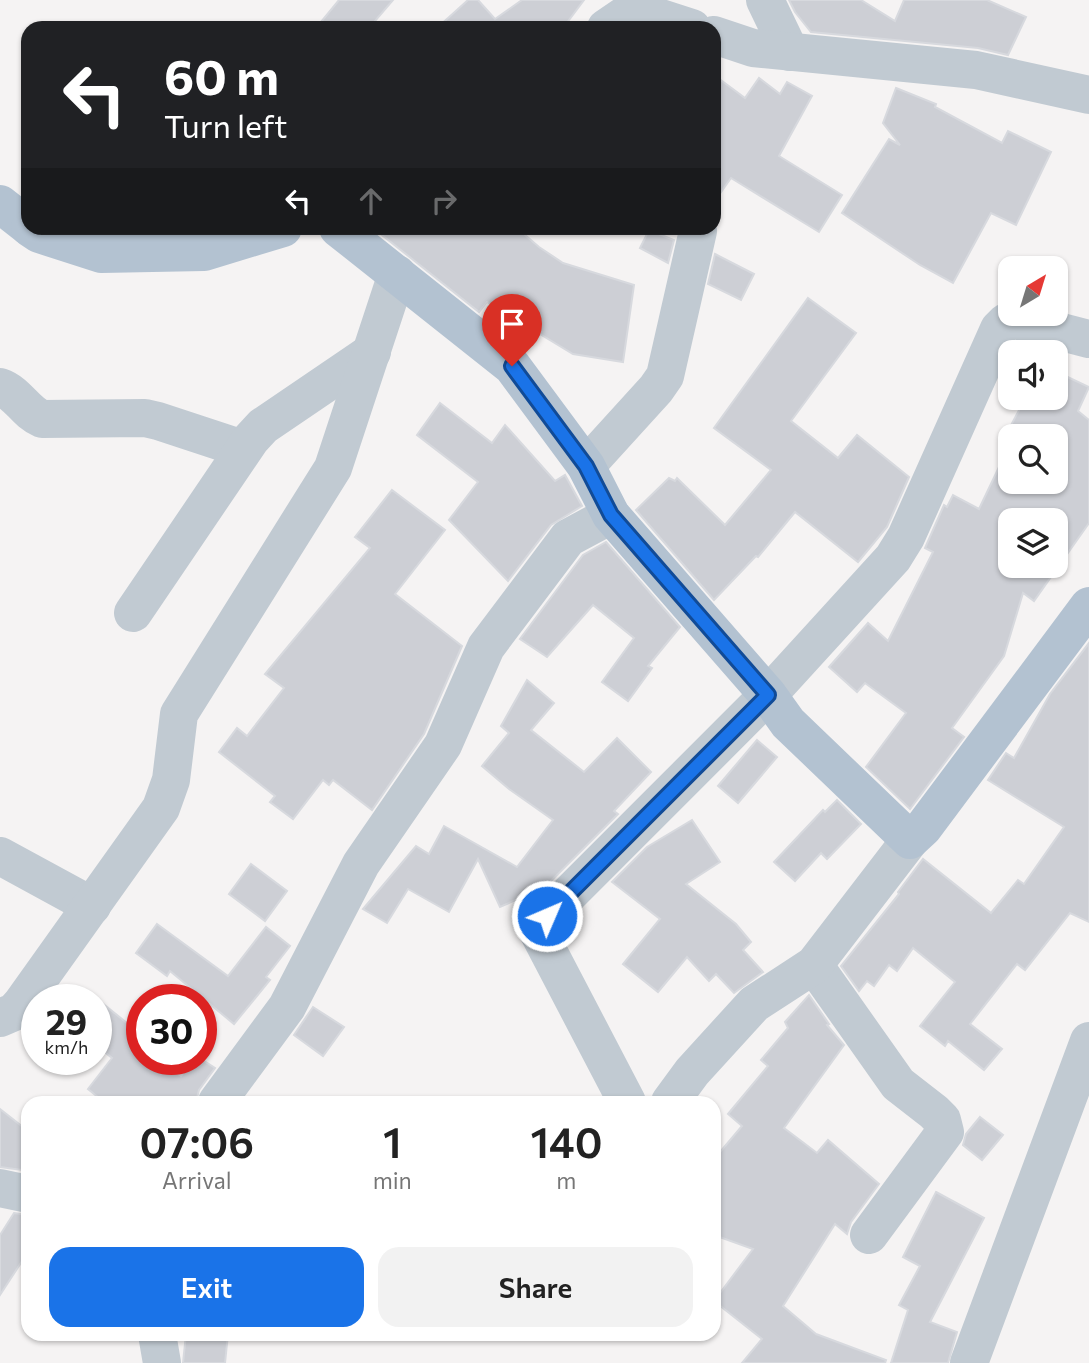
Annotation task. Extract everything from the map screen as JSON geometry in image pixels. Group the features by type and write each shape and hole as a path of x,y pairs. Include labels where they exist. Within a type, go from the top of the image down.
{"main road":[{"path":"0,204 21,221"},
{"path":"42,235 101,254 204,253 261,235"},
{"path":"347,235 512,366 586,466 611,515 768,695 788,723 910,841 923,828 1089,606"}],"street":[{"path":"765,0 790,52"},
{"path":"621,14 642,12 670,21"},
{"path":"721,37 754,48 976,70 1089,94"},
{"path":"586,466 665,376 697,235"},
{"path":"0,1018 14,1012 22,1003 161,808 168,794 177,721 183,707 333,468 397,274"},
{"path":"624,1096 534,924 547,916 768,695 900,549 999,329 1006,322 1015,320 1089,339"},
{"path":"134,613 243,449 263,426 372,352"},
{"path":"0,387 10,391 35,416 42,419 145,418 243,449"},
{"path":"221,1096 287,1007 360,864 443,745 486,647 568,538 611,515"},
{"path":"674,1096 692,1072 754,1004 814,965 910,841"},
{"path":"0,856 92,906"},
{"path":"814,965 898,1084 942,1120 945,1132 869,1235"},
{"path":"969,1363 1089,1041"},
{"path":"0,1188 21,1192"},
{"path":"158,1341 162,1363"}],"building":[{"path":"339,0 393,0 375,21 322,21"},
{"path":"468,0 478,0 495,19 522,0 584,0 568,21 445,21"},
{"path":"789,0 861,0 895,21 904,0 987,0 1026,17 1008,55 978,48 811,32"},
{"path":"759,78 780,94 787,82 812,96 779,156 842,195 819,232 731,178 721,192 721,80 745,98"},
{"path":"896,88 936,104 935,107 1002,143 1008,131 1051,152 1016,225 991,213 953,283 920,265 842,213 889,139 900,145 883,123"},
{"path":"382,235 525,235 563,263 634,285 623,362 573,354 487,302 479,312"},
{"path":"646,235 662,235 674,240 668,263 640,248"},
{"path":"715,254 754,274 741,300 708,284"},
{"path":"808,298 856,333 791,421 838,458 857,435 909,477 887,527 858,562 795,512 758,557 756,556 714,600 636,510 669,478 675,481 677,478 725,525 771,470 714,428"},
{"path":"1068,377 1089,387 1078,411 1089,420 1089,523 1068,553 1068,508 998,508 998,578 1050,578 1034,601 1023,593 1004,656 952,728 964,737 910,809 866,767 906,713 865,683 857,692 829,667 868,623 888,641 933,552 925,548 944,505 947,507 953,495 979,509 998,469 998,494 1068,494 1068,424 1012,424 1019,410 1068,410"},
{"path":"440,403 492,443 505,425 555,481 565,475 582,506 551,525 508,581 449,520 478,482 417,435"},
{"path":"392,490 445,530 395,594 462,646 424,734 372,810 333,780 329,785 323,780 293,819 270,802 275,796 219,752 237,728 247,736 284,688 265,674 370,548 355,537"},
{"path":"606,542 680,627 648,666 652,668 628,701 602,682 634,638 593,605 547,657 520,639 583,555"},
{"path":"1089,643 1089,922 1070,913 1025,970 1017,964 970,1024 1002,1049 984,1070 948,1041 945,1046 920,1026 955,982 913,948 897,971 889,965 874,986 867,981 859,991 841,966 899,894 923,859 991,913 1018,880 1024,884 1064,827 988,780 1006,753 1014,758 1050,694"},
{"path":"527,680 554,703 531,730 584,772 617,738 651,772 614,811 618,814 545,887 500,907 478,859 449,912 408,889 387,923 363,909 416,846 429,854 444,826 517,867 553,820 482,766 509,733 501,726"},
{"path":"757,740 777,757 738,803 718,786"},
{"path":"837,800 861,824 827,859 821,853 795,881 774,862 823,810 825,812"},
{"path":"692,820 720,862 686,884 736,924 751,942 743,950 763,972 734,993 716,974 709,981 687,957 658,992 623,964 660,919 612,882 647,847"},
{"path":"251,864 287,891 265,921 229,894"},
{"path":"157,924 228,976 266,927 290,946 266,977 270,980 234,1024 217,1010 217,984 186,984 170,971 167,976 136,953"},
{"path":"809,995 829,1024 827,1025 844,1045 784,1128 817,1153 828,1140 879,1184 851,1222 847,1234 835,1224 783,1306 816,1334 886,1360 885,1363 742,1363 762,1339 721,1307 721,1292 753,1249 721,1238 721,1151 742,1126 728,1114 768,1066 761,1060 788,1028 785,1022"},
{"path":"313,1007 344,1027 323,1056 294,1035"},
{"path":"112,1011 126,1022 126,1075 210,1075 198,1096 97,1096 88,1089 99,1075 112,1075"},
{"path":"0,1109 21,1126 21,1170 0,1167"},
{"path":"980,1117 1003,1135 982,1160 963,1145 966,1134"},
{"path":"936,1192 984,1218 930,1322 957,1332 948,1363 891,1363 908,1310 899,1305 920,1266 903,1257"},
{"path":"14,1213 21,1214 21,1263 0,1295 0,1235"},
{"path":"185,1341 227,1341 225,1363 183,1363"}],"route":[{"path":"512,366 586,466 611,515 768,695 547,916"}]}
